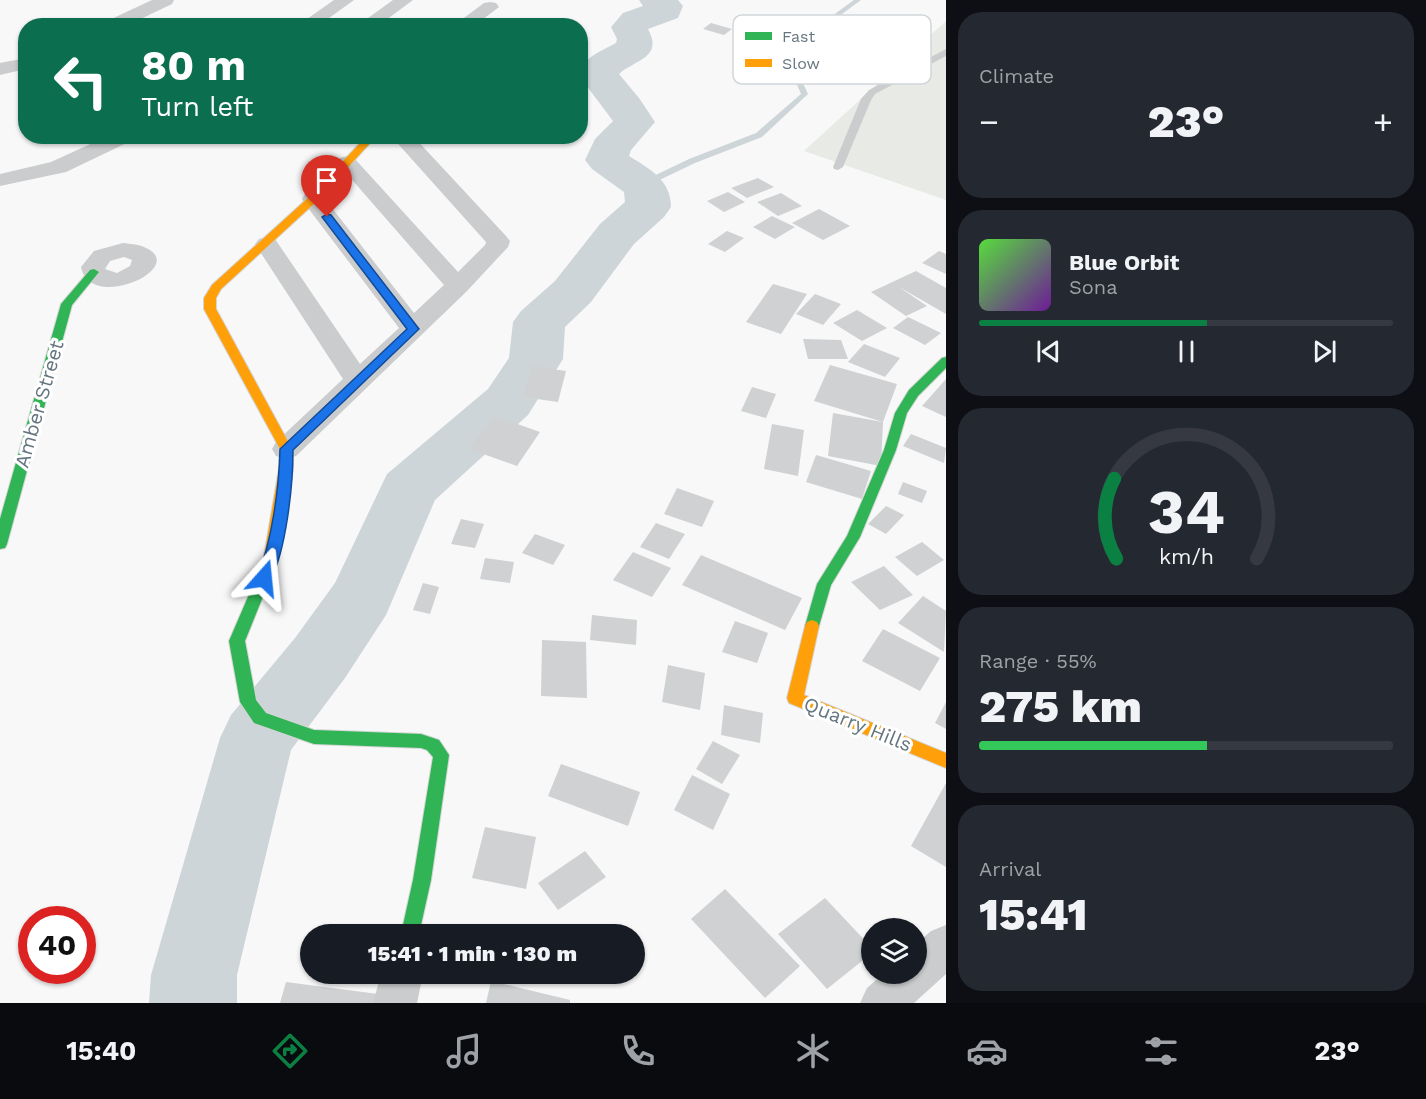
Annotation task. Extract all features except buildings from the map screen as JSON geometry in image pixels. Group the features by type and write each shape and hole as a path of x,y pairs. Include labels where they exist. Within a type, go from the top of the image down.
{"street":[{"path":"128,18 166,0"},
{"path":"318,18 346,0"},
{"path":"377,18 405,0"},
{"path":"473,18 490,7"},
{"path":"0,69 18,65"},
{"path":"0,180 58,168 109,144"},
{"path":"364,144 313,199 216,287 210,298 210,309 286,449 286,469 272,558 237,641 248,702 260,718 314,737 422,741 433,745 441,754 422,880 412,924"},
{"path":"286,449 496,247 498,240 408,144"},
{"path":"347,162 458,286"},
{"path":"313,199 413,329"},
{"path":"267,243 358,381"},
{"name":"Amber Street","path":"0,544 67,304 94,272"},
{"name":"Quarry Hills","path":"946,361 913,393 901,413 890,450 853,537 824,584 808,636 795,698 946,761"},
{"path":"927,963 946,946"},
{"path":"395,1003 400,984"},
{"path":"882,1003 904,984"}],"lane":[{"path":"931,60 946,52"},
{"path":"838,167 866,99 872,92 887,84"}],"shaded area":[{"path":"945,22 946,200 804,151 877,84 931,84 931,35"}],"waterway":[{"path":"193,1003 194,975 257,738 320,658 362,597 409,489 508,402 536,359 539,322 573,292 600,254 626,224 648,207 646,190 642,184 607,160 610,148 634,122 625,107 599,76 600,68 633,49 635,39 629,27 636,21 665,10 665,6 656,0"},
{"path":"837,15 858,0"},
{"path":"644,184 692,161 759,135 805,94 800,84"}],"traffic: fast":[{"path":"0,544 67,304 94,272"},
{"path":"812,626 824,584 853,537 890,450 901,413 913,393 946,361"},
{"path":"270,562 237,641 248,702 260,718 314,737 421,741 433,745 441,755 422,880 412,924"}],"traffic: slow":[{"path":"270,562 286,469 286,449 210,309 210,298 216,287 313,199 364,144"},
{"path":"812,626 795,698 946,761"}],"route":[{"path":"264,578 272,558 286,469 286,449 413,329 327,217"}]}
